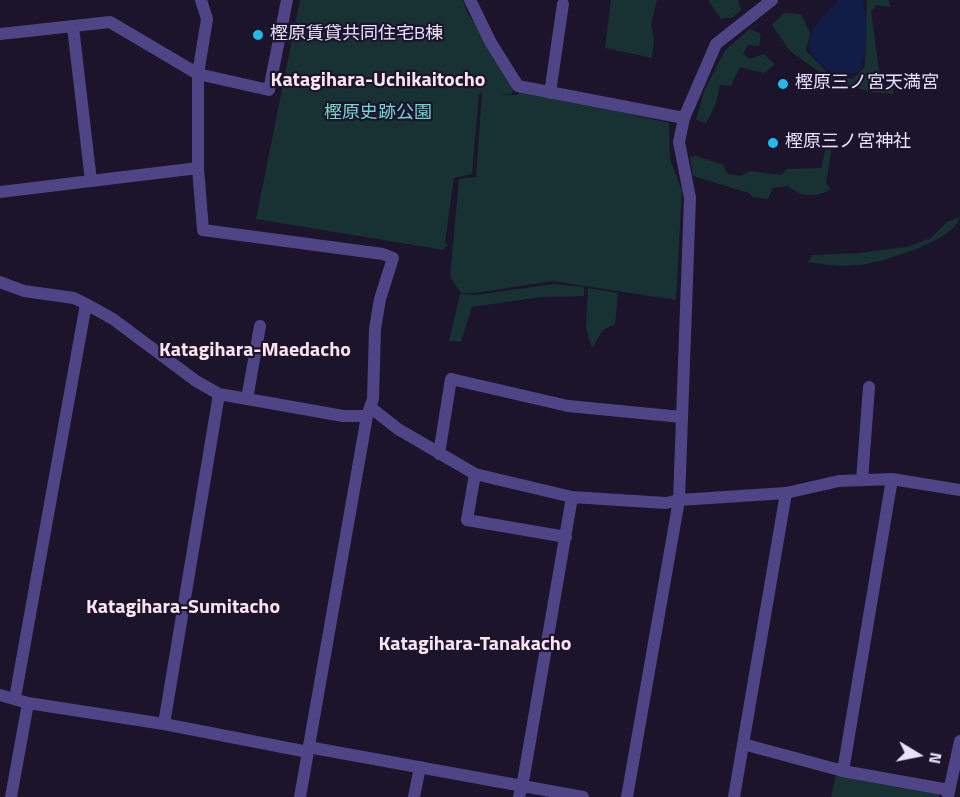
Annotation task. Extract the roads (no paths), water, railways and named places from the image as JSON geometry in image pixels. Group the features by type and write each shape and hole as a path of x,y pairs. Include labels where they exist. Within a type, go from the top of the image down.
{"street":[{"path":"201,0 207,19 198,74 198,168 203,230 383,254 393,258 380,298 375,329 373,399 368,412 300,797"},
{"path":"0,34 110,22 198,74 269,90 287,0"},
{"path":"470,0 491,43 518,86 684,118"},
{"path":"627,797 679,500 690,198 679,142 684,118 716,44 772,0"},
{"path":"550,93 563,4"},
{"path":"73,27 91,181"},
{"path":"0,192 198,168"},
{"path":"0,282 24,291 74,298 86,304 113,319 196,381 219,394 344,416 368,412 475,474 572,496 666,503 679,500 786,493 839,481 892,479 960,490"},
{"path":"15,698 86,304"},
{"path":"247,399 260,326"},
{"path":"439,454 451,379 568,406 682,417"},
{"path":"862,480 869,387"},
{"path":"164,724 219,394"},
{"path":"475,474 467,520 566,537"},
{"path":"843,771 892,479"},
{"path":"734,797 786,493"},
{"path":"520,792 572,496"},
{"path":"0,695 28,703 164,724 308,750 420,766 520,792 583,797"},
{"path":"11,797 28,703"},
{"path":"743,744 843,771 948,794 960,741"},
{"path":"414,797 420,766"}],"water":[{"path":"838,0 862,0 867,27 865,51 860,70 844,75 837,74 821,64 812,54 809,44 816,25"}],"place":[{"name":"樫原賃貸共同住宅B棟","path":"258,35"},
{"name":"樫原三ノ宮天満宮","path":"783,84"},
{"name":"樫原三ノ宮神社","path":"773,143"}],"district":[{"name":"Katagihara-Uchikaitocho","path":"378,81"},
{"name":"Katagihara-Maedacho","path":"255,351"},
{"name":"Katagihara-Sumitacho","path":"183,608"},
{"name":"Katagihara-Tanakacho","path":"475,645"}],"park label":[{"name":"樫原史跡公園","path":"378,114"}]}
